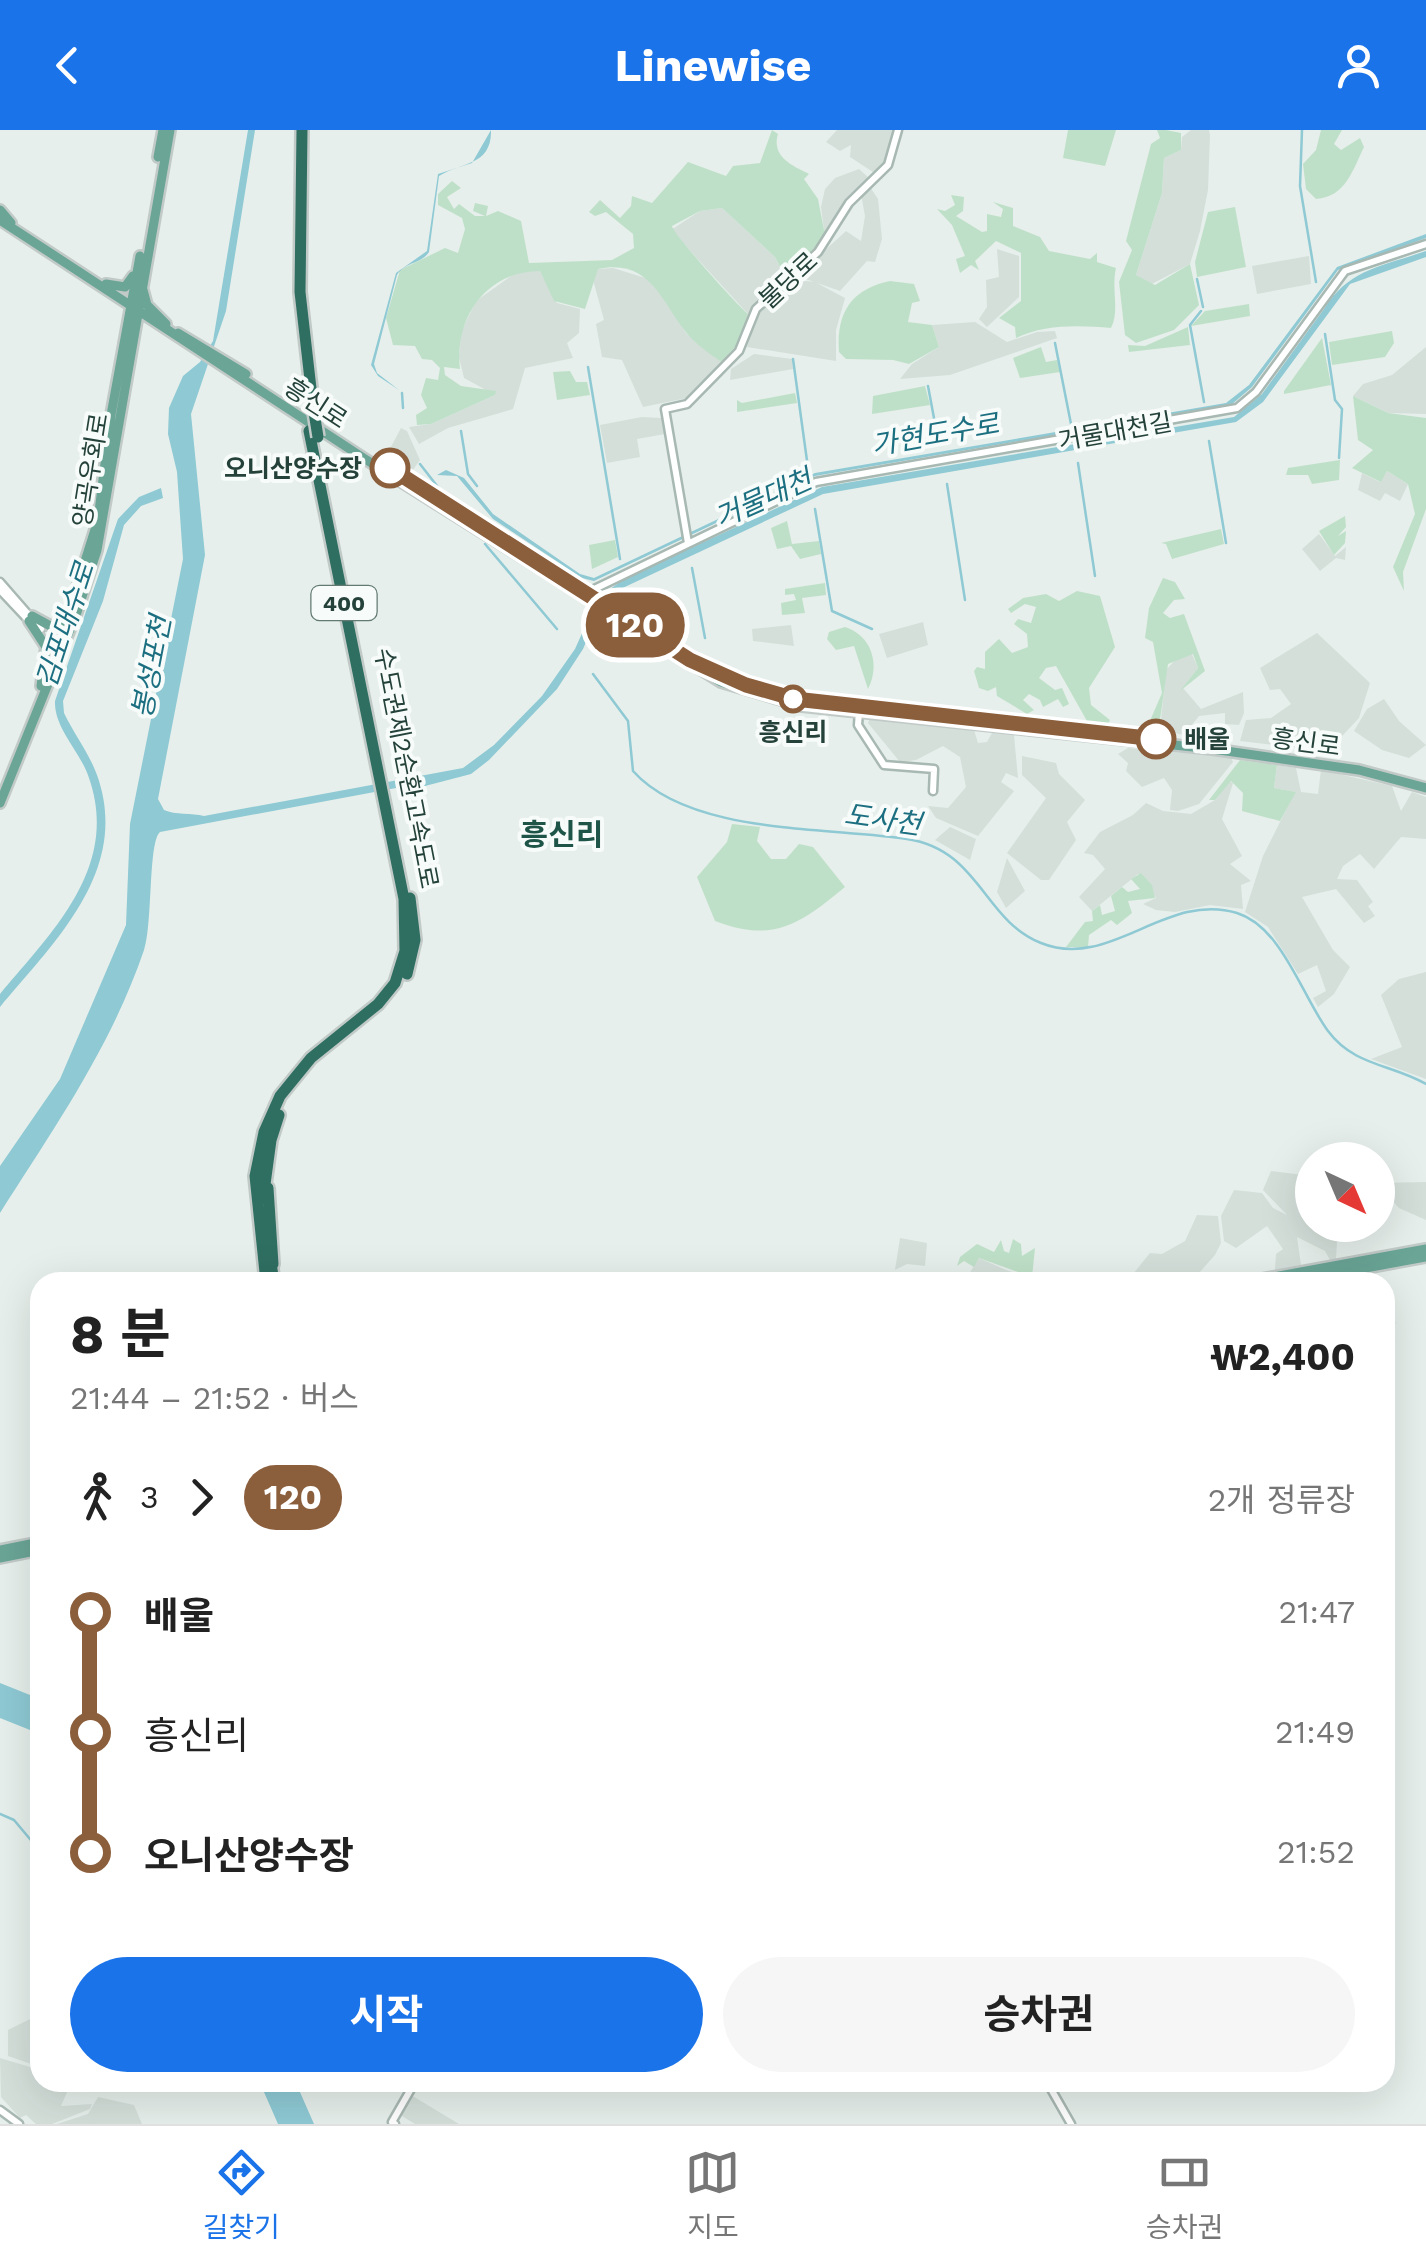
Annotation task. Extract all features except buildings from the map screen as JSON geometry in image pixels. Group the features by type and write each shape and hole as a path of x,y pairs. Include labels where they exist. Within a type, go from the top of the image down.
{"highway":[{"name":"수도권제2순환고속도로","path":"260,1177 274,1126 288,1097 312,1066 396,995 407,975 414,940 309,403 294,292 299,130"},
{"name":"수도권제2순환고속도로","path":"260,1177 264,1132 285,1089 320,1049 378,1004 396,983 406,951 404,899 388,803"},
{"path":"260,1177 268,1272"}],"main road":[{"name":"양곡우회로","path":"0,802 61,643 98,520 166,130"},
{"name":"흥신로","path":"0,215 7,228 698,665 787,697 1261,750 1373,768 1426,785"},
{"path":"128,339 122,313 107,288 125,287 141,268"},
{"path":"141,268 144,299 164,326"},
{"path":"128,339 139,326 164,326"},
{"name":"양곡우회로","path":"0,788 84,594 103,525 128,339"},
{"name":"흥신로","path":"606,609 694,668 734,687 791,704 1320,764 1426,785"},
{"path":"30,618 54,628 71,610"},
{"path":"30,618 46,647 41,688"},
{"path":"41,629 61,643"},
{"path":"1302,1272 1426,1250"},
{"path":"1344,1272 1426,1257"},
{"path":"0,1550 30,1547"},
{"path":"0,1558 30,1549"}],"street":[{"name":"불당로","path":"688,543 666,409 687,404 738,350 756,309 818,252 849,203 888,165 898,130"},
{"name":"거물대천길","path":"688,543 816,482 1225,412 1256,392 1345,271 1426,244"},
{"path":"587,597 688,543"},
{"path":"0,582 41,629"},
{"path":"1,594 30,618"},
{"path":"859,711 858,725 884,765 934,769 933,791"},
{"path":"395,2124 392,2122 409,2092"},
{"path":"1051,2092 1069,2124"},
{"path":"0,2110 18,2124"}],"shaded area":[{"path":"837,130 896,130 889,158 873,172 850,157 851,145 840,151 826,142"},
{"path":"1191,130 1209,130 1210,135 1208,190 1200,231 1190,264 1150,285 1136,275 1162,193 1164,158 1181,150 1182,137"},
{"path":"859,169 870,179 829,234 824,230 821,207 825,189 835,178"},
{"path":"870,187 878,199 882,239 875,262 867,261 840,291 797,276 846,231 861,241 865,216 861,194"},
{"path":"722,208 775,257 785,276 748,314 671,230 700,211"},
{"path":"997,249 1019,256 1019,297 987,327 979,319 987,307 986,280 999,277"},
{"path":"1309,256 1311,284 1257,294 1252,266"},
{"path":"613,268 652,280 686,333 721,362 687,398 643,407 622,360 602,357 596,324 604,320 592,276 598,269"},
{"path":"518,271 540,271 557,303 580,309 579,333 567,343 573,358 525,368 513,409 448,428 419,444 409,427 431,424 495,395 464,378 459,357 461,332 476,301"},
{"path":"796,280 815,282 845,298 836,330 836,361 747,347 756,313"},
{"path":"975,322 1007,342 1037,332 1055,331 1057,338 950,375 900,379 912,364 939,347 932,325"},
{"path":"1426,347 1426,414 1388,413 1353,396 1363,384 1392,375"},
{"path":"754,354 792,359 793,369 730,380 731,369"},
{"path":"642,417 661,418 665,434 637,439 640,457 607,463 600,425"},
{"name":"오니산양수장","path":"401,428 407,431 420,460 410,474 385,458"},
{"path":"1387,471 1408,484 1400,501 1385,493 1380,501 1358,490 1362,473 1380,482"},
{"path":"1319,534 1335,556 1346,547 1345,560 1336,558 1320,571 1302,549"},
{"path":"923,622 928,645 887,658 879,634"},
{"path":"791,625 794,646 753,641 752,629"},
{"path":"1317,633 1370,683 1359,718 1328,751 1240,741 1246,720 1271,718 1291,704 1280,689 1270,690 1260,668"},
{"path":"1191,652 1198,668 1183,688 1201,709 1243,692 1244,713 1239,725 1225,724 1225,713 1199,716 1191,726 1199,730 1199,738 1160,730 1166,670 1179,656"},
{"path":"1384,699 1399,721 1426,745 1409,758 1382,750 1354,731 1367,709"},
{"path":"870,718 974,730 978,743 987,742 993,731 1014,735 1018,778 1006,773 1001,782 1014,791 978,836 936,818 928,806 948,808 966,787 960,757 943,746 916,760 900,762 868,723"},
{"path":"1128,748 1231,757 1233,762 1199,804 1170,810 1172,790 1164,778 1142,787 1126,771 1128,763 1118,754"},
{"path":"1022,756 1056,763 1059,774 1085,800 1067,822 1076,840 1049,880 1041,880 1007,853 1046,798 1022,775"},
{"path":"1277,765 1296,768 1301,792 1318,794 1321,770 1392,786 1401,811 1412,792 1426,797 1426,839 1401,837 1374,869 1360,854 1343,866 1337,879 1357,880 1373,902 1368,906 1375,916 1364,923 1336,889 1302,897 1333,950 1350,967 1334,994 1318,1007 1313,998 1326,991 1317,965 1298,974 1268,927 1245,912 1263,856 1295,792 1274,788"},
{"path":"1229,781 1233,783 1222,819 1242,856 1230,864 1251,881 1241,885 1243,909 1210,905 1175,912 1156,910 1143,904 1156,898 1138,874 1092,911 1079,897 1105,869 1093,855 1084,853 1100,832 1133,815 1146,803 1163,811 1191,814 1215,800"},
{"path":"950,827 976,839 970,860 935,840"},
{"path":"1007,858 1025,891 1006,908 997,892"},
{"path":"1426,972 1426,1079 1371,1059 1402,1047 1381,995 1399,979"},
{"path":"1271,1171 1295,1174 1295,1242 1301,1265 1275,1270 1276,1254 1283,1249 1267,1226 1236,1248 1224,1241 1221,1216 1234,1190 1262,1193 1273,1208 1287,1215 1263,1190"},
{"path":"1426,1182 1426,1220 1395,1204 1395,1183"},
{"path":"1197,1215 1218,1216 1221,1243 1200,1272 1135,1272 1150,1253 1162,1254 1185,1241"},
{"path":"900,1238 927,1243 925,1266 907,1264 895,1270"},
{"path":"1307,1242 1337,1242 1336,1259 1330,1260 1325,1251"},
{"path":"979,1258 1012,1272 970,1272"},
{"path":"30,2019 30,2064 8,2056 8,2030"},
{"path":"0,2058 30,2067 30,2092 67,2092 61,2106 92,2104 90,2109 52,2124 36,2124 26,2115 20,2118 1,2097"},
{"path":"411,2095 459,2124 415,2124 399,2114"},
{"path":"98,2097 134,2105 142,2124 57,2124 88,2114"}],"green space":[{"path":"772,130 778,134 781,155 809,174 804,179 818,199 824,230 829,234 785,276 775,257 722,208 700,211 672,226 748,314 739,343 721,362 689,336 652,284 630,270 598,269 585,309 554,301 540,271 521,273 504,279 478,300 463,332 460,369 444,367 445,375 461,386 496,391 495,395 431,424 417,425 416,415 427,408 421,395 426,378 438,380 440,368 432,360 422,359 415,346 393,345 386,318 400,270 445,248 458,253 465,229 462,218 438,205 438,194 452,181 461,188 447,197 454,209 459,204 475,216 485,216 473,211 475,203 488,206 486,216 498,211 521,221 529,263 612,260 634,248 633,234 606,212 595,216 589,212 600,200 620,218 631,206 632,196 652,203 688,162 726,176 733,166 760,163"},
{"path":"1068,130 1116,130 1105,166 1063,158"},
{"path":"1157,130 1181,133 1181,150 1164,158 1162,193 1136,275 1155,285 1190,264 1199,305 1174,330 1136,343 1125,335 1119,282 1132,250 1126,241 1151,144 1160,138"},
{"path":"1321,130 1342,130 1334,144 1341,150 1360,138 1364,147 1341,187 1316,199 1306,189 1303,164 1316,150"},
{"path":"951,195 964,197 963,211 956,216 982,232 987,231 987,214 1001,217 1003,209 993,202 1013,208 1013,226 1040,237 1049,251 1090,259 1097,253 1097,262 1116,268 1111,328 1050,328 1016,338 1015,327 999,318 1021,301 1021,253 996,241 975,261 979,270 971,265 960,273 956,259 965,256 952,225 937,209 945,211 955,205"},
{"path":"1235,207 1246,267 1197,277 1195,262 1208,212"},
{"path":"890,281 914,284 920,301 912,303 908,322 932,325 939,347 909,364 846,359 839,352 839,338 849,304 866,290"},
{"path":"1249,304 1250,316 1191,326 1205,311"},
{"path":"1188,327 1190,345 1129,352 1128,345 1145,346"},
{"path":"1392,331 1394,343 1385,357 1332,365 1329,342"},
{"path":"1322,338 1331,385 1284,394 1284,391"},
{"path":"1041,347 1046,362 1057,360 1060,372 1020,378 1013,358"},
{"path":"570,371 576,382 587,382 590,395 557,400 553,372"},
{"path":"925,386 930,405 872,414 873,396"},
{"path":"795,393 797,403 737,412 737,400 742,403"},
{"path":"1353,396 1388,413 1426,418 1426,509 1403,572 1404,591 1393,567 1415,514 1408,484 1387,471 1381,482 1352,468 1373,450 1358,440"},
{"path":"1340,460 1339,480 1312,484 1308,475 1286,475 1288,468"},
{"path":"1345,516 1346,527 1338,536 1346,531 1345,543 1334,555 1319,531"},
{"path":"787,521 792,544 819,541 821,554 800,559 791,546 777,549 771,528"},
{"path":"1221,529 1224,544 1172,559 1166,544 1161,543"},
{"path":"615,540 618,557 592,569 589,545"},
{"path":"1163,578 1175,582 1185,599 1174,600 1163,613 1170,618 1184,614 1205,671 1180,691 1198,668 1193,654 1168,664 1158,733 1141,729 1149,723 1162,693 1153,642 1145,638 1149,608"},
{"path":"825,583 826,595 802,598 805,613 782,615 781,603 796,600 794,594 785,595 785,589"},
{"path":"1077,591 1100,596 1115,647 1089,688 1091,705 1110,720 1106,729 1035,722 1035,718 1087,721 1056,666 1046,668 1039,678 1055,690 1062,688 1069,704 1063,707 1058,699 1043,707 1040,700 1029,694 1023,700 1034,710 1027,714 997,696 996,687 988,691 979,688 974,671 977,667 985,669 985,652 999,639 1012,653 1028,647 1027,634 1014,624 1018,619 1031,623 1036,607 1025,604 1011,613 1008,609 1023,598 1046,594 1059,601"},
{"path":"845,627 862,637 871,653 873,671 868,689 854,646 836,650 827,639 829,632"},
{"path":"1240,760 1277,765 1274,788 1296,792 1280,821 1242,811 1243,793 1231,781 1215,800 1209,800"},
{"path":"732,824 760,827 757,841 771,859 786,859 799,844 813,847 845,887 799,920 769,930 715,921 697,877 727,842"},
{"path":"1141,873 1152,885 1155,898 1128,901 1132,913 1117,925 1111,920 1089,935 1088,947 1066,947 1085,922 1093,921 1092,911 1100,905 1102,915 1115,911 1111,896 1122,887 1128,892 1140,889 1131,879"},
{"path":"1013,1239 1021,1244 1022,1256 1035,1248 1033,1272 1018,1272 979,1258 974,1267 964,1261 957,1266 960,1257 977,1244 994,1252 1001,1240 1004,1251 1009,1253"}],"water":[{"path":"248,130 255,130 226,311 191,414 205,555 158,799 164,810 204,816 463,768 494,745 542,696 575,649 598,598 624,579 822,487 1234,417 1262,394 1344,285 1380,266 1426,251 1426,257 1350,284 1263,402 1236,422 823,494 614,592 604,600 583,649 557,689 471,774 402,792 396,788 160,832 154,851 147,938 131,986 80,1086 0,1213 0,1166 60,1079 126,925 130,824 183,559 177,472 168,434 169,408 183,376 200,362 213,341"},
{"path":"491,130 486,150 473,162"},
{"path":"456,168 439,176 429,252 397,275 374,364 377,373 399,390 378,376 371,365 396,273 427,251 438,174"},
{"name":"거물대천","path":"1426,234 1426,238 1338,270 1252,387 1231,405 815,476 594,581 582,578 493,519 457,476 437,475 446,470 464,478 493,514 580,574 594,578 815,473 1226,403 1249,385 1337,267"},
{"path":"161,488 163,498 141,506 124,525 103,601 63,701 64,713 97,775 105,810 104,842 96,873 64,930 0,1007 0,994 59,922 88,869 95,841 96,810 89,778 63,731 55,701 118,519 139,497"},
{"path":"0,1683 30,1695 30,1730 0,1718"},
{"path":"264,2092 300,2092 314,2124 278,2124"}],"waterway":[{"path":"1302,130 1300,186 1316,282"},
{"path":"1197,279 1203,307"},
{"path":"1201,311 1190,325 1204,402"},
{"path":"1325,334 1335,400 1342,409 1339,458"},
{"path":"1055,343 1071,424"},
{"name":"거물대천","path":"793,359 808,468"},
{"path":"588,367 620,559"},
{"name":"가현도수로","path":"928,386 939,445"},
{"name":"김포대수로","path":"402,393 403,408"},
{"path":"461,431 468,474 477,486"},
{"path":"1209,441 1226,543"},
{"path":"1078,463 1095,576"},
{"name":"도사천","path":"420,464 448,500"},
{"path":"947,484 965,600"},
{"path":"815,509 832,611 872,629"},
{"name":"도사천","path":"485,544 557,629"},
{"path":"692,568 705,638"},
{"name":"도사천","path":"593,674 628,721 633,771 658,792 689,807 724,817 907,839 931,846 966,871 1022,932 1041,943 1066,949 1115,940 1186,912 1211,909 1237,913 1267,932 1279,947 1338,1043 1361,1058 1426,1084"},
{"path":"0,1814 14,1820 30,1839"}],"bus line":[{"name":"120","path":"390,468 690,660 746,685 795,699 1156,739"}],"place":[{"name":"오니산양수장","path":"390,468"},
{"name":"흥신리","path":"793,699"},
{"name":"배울","path":"1156,739"}],"district":[{"name":"흥신리","path":"562,835"}],"water label":[{"name":"봉성포천","path":"151,667"}]}
